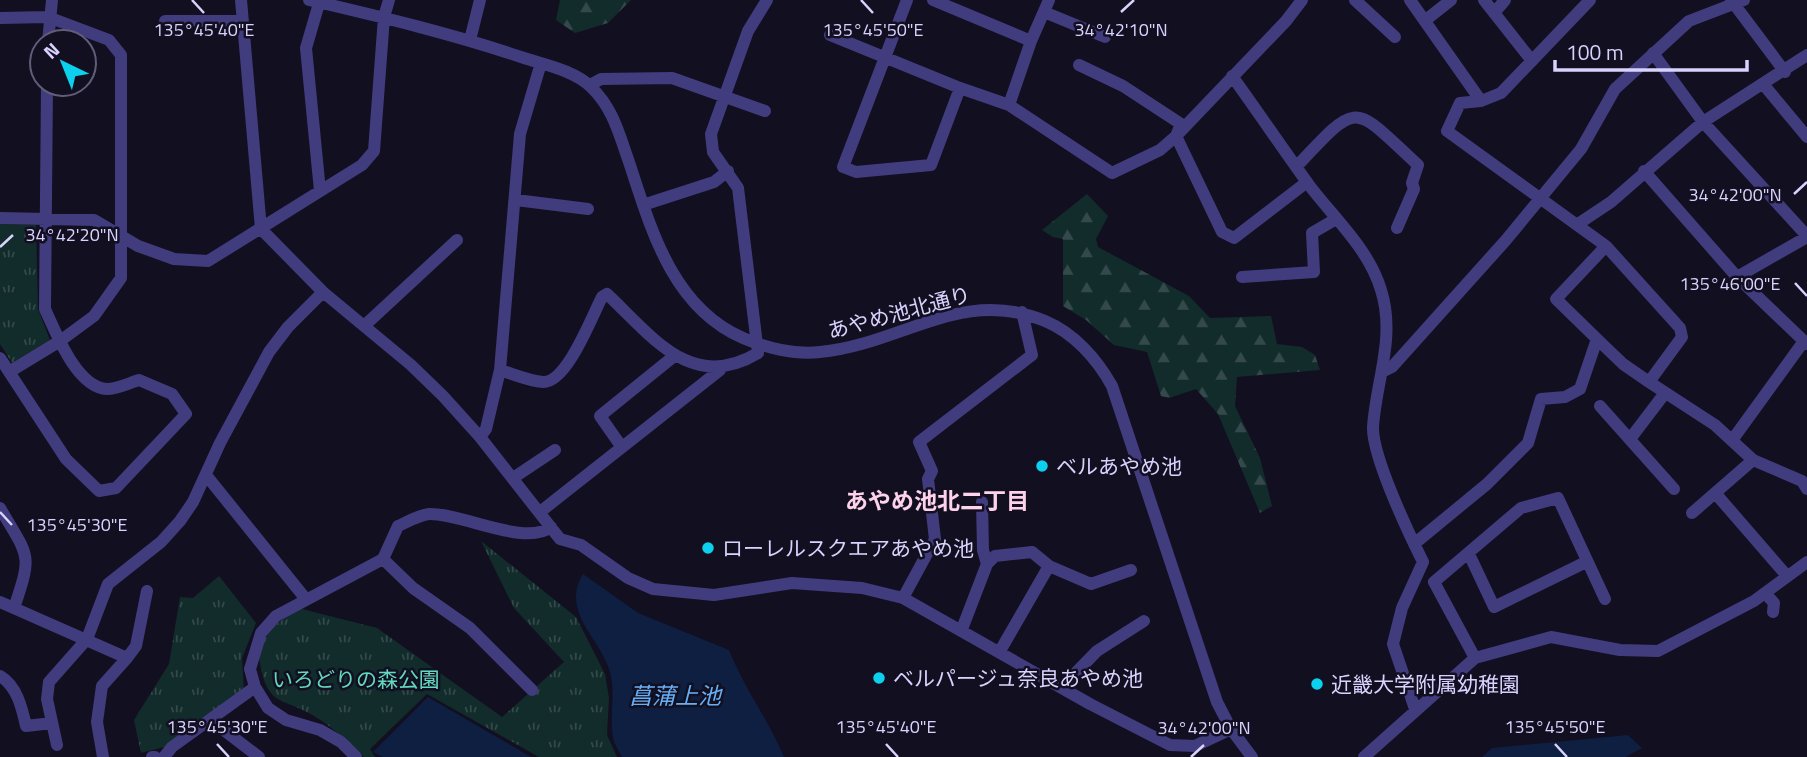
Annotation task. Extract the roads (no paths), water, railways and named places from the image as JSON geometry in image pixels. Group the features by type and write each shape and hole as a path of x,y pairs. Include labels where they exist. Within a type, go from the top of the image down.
{"street":[{"path":"48,28 52,0"},
{"path":"241,0 261,229 323,292 411,365 480,437 560,539 581,545 628,578 653,589 714,595 792,583 862,587 903,598 1170,744 1195,746 1231,729"},
{"path":"0,218 94,220 138,246 174,260 208,261 362,165 374,152 384,17 389,0"},
{"path":"470,40 480,0"},
{"path":"540,512 720,370 758,354 738,188 713,152 711,134 748,32 767,0"},
{"path":"907,0 882,58 843,167 856,172 931,165 960,88"},
{"path":"933,0 1031,41"},
{"path":"830,35 882,58 1009,105 1112,173 1160,150 1176,136 1301,0"},
{"path":"1355,0 1395,37"},
{"path":"1410,0 1427,19 1481,101"},
{"path":"1427,19 1451,0"},
{"path":"1484,0 1532,61"},
{"path":"1494,13 1505,0"},
{"path":"1590,0 1501,93 1481,101 1460,103 1447,131 1606,246 1680,328 1682,337 1649,382"},
{"path":"316,1 306,48 320,191"},
{"name":"あやめ池北通り","path":"316,1 470,40 572,74 590,85 613,113 663,257 690,299 723,328 757,344 817,353 852,347 973,310 997,308 1022,312 1055,325 1070,336 1093,357 1112,386 1206,670 1231,729 1252,757"},
{"path":"1382,373 1392,367 1506,240 1581,149 1615,89 1689,21 1736,2 1784,72"},
{"path":"1009,105 1046,6 1105,37"},
{"path":"0,18 48,17 109,40 121,55 121,278 94,316 60,341 9,372"},
{"path":"165,21 241,21"},
{"path":"1653,53 1703,122 1807,237 1737,277"},
{"path":"1578,224 1611,202 1703,122 1807,55"},
{"path":"480,437 486,429 500,370 520,134 541,63"},
{"path":"1079,65 1123,86 1181,124 1176,136 1222,232 1234,237 1307,182"},
{"path":"1232,76 1307,182 1361,250 1382,291 1387,320 1373,429 1379,458 1423,562 1402,608 1393,644 1415,709"},
{"path":"590,85 601,79 673,78 765,111"},
{"path":"1763,84 1807,137"},
{"path":"0,358 66,459 99,491 116,488 186,414 172,394 139,380 110,389 97,388 82,377 60,341 45,309 47,98"},
{"path":"1297,166 1339,121 1354,115 1369,120 1418,165 1412,183 1414,189 1397,228"},
{"path":"643,205 714,182 728,171"},
{"path":"1644,171 1737,277 1806,342 1733,439"},
{"path":"516,200 588,209"},
{"path":"1242,277 1314,272 1312,233 1336,219"},
{"path":"363,326 457,240"},
{"path":"1606,246 1556,299 1623,364 1733,439 1753,460 1805,481"},
{"path":"57,745 47,699 49,682 87,639 108,584 171,532 193,502 269,352 288,327 323,292"},
{"path":"500,370 544,382 554,380 570,361 601,297 607,293 673,357 720,370"},
{"path":"903,598 935,539 928,479 932,471 919,442 1032,355 1022,312"},
{"path":"1414,544 1487,484 1528,443 1541,399 1565,397 1580,389 1597,339"},
{"path":"621,446 600,416 673,357"},
{"path":"1630,439 1665,393"},
{"path":"1600,406 1674,489"},
{"path":"513,478 555,450"},
{"path":"1692,513 1753,460"},
{"path":"206,475 305,598"},
{"path":"1716,494 1787,576"},
{"path":"1475,658 1434,582 1521,508 1558,498 1605,599"},
{"path":"982,502 983,550 987,564"},
{"path":"0,508 27,554 27,570 13,608"},
{"path":"356,757 341,742 320,730 286,720 268,708 254,687 250,669 261,633 276,616 305,598 383,559 398,526 426,514 455,517 529,534 544,533 551,527"},
{"path":"962,629 987,564 995,556 1032,552 1049,566 1091,584 1131,570"},
{"path":"1469,554 1494,607 1586,562"},
{"path":"383,559 413,588 470,628 532,690"},
{"path":"1364,757 1475,658 1551,637 1620,650 1658,651 1765,593 1807,562"},
{"path":"1000,651 1049,566"},
{"path":"103,757 97,722 102,685 136,646 147,591"},
{"path":"1765,593 1774,603 1773,612"},
{"path":"0,602 127,658"},
{"path":"1062,687 1097,651 1143,621"},
{"path":"0,676 7,680 18,698 26,726 51,723"},
{"path":"164,757 172,747 212,721 254,687"},
{"path":"212,721 259,757"}],"water":[{"name":"菖蒲上池","path":"583,574 638,613 729,650 784,757 622,757 613,737 610,672 584,624 576,600 577,588"},
{"path":"428,697 531,757 383,757 373,752"},
{"path":"1628,735 1642,748 1626,757 1482,757 1492,748"}],"place":[{"name":"ベルあやめ池","path":"1042,466"},
{"name":"ローレルスクエアあやめ池","path":"708,548"},
{"name":"ベルパージュ奈良あやめ池","path":"879,678"},
{"name":"近畿大学附属幼稚園","path":"1317,684"}],"district":[{"name":"あやめ池北二丁目","path":"937,500"}],"park label":[{"name":"いろどりの森公園","path":"356,679"}]}
